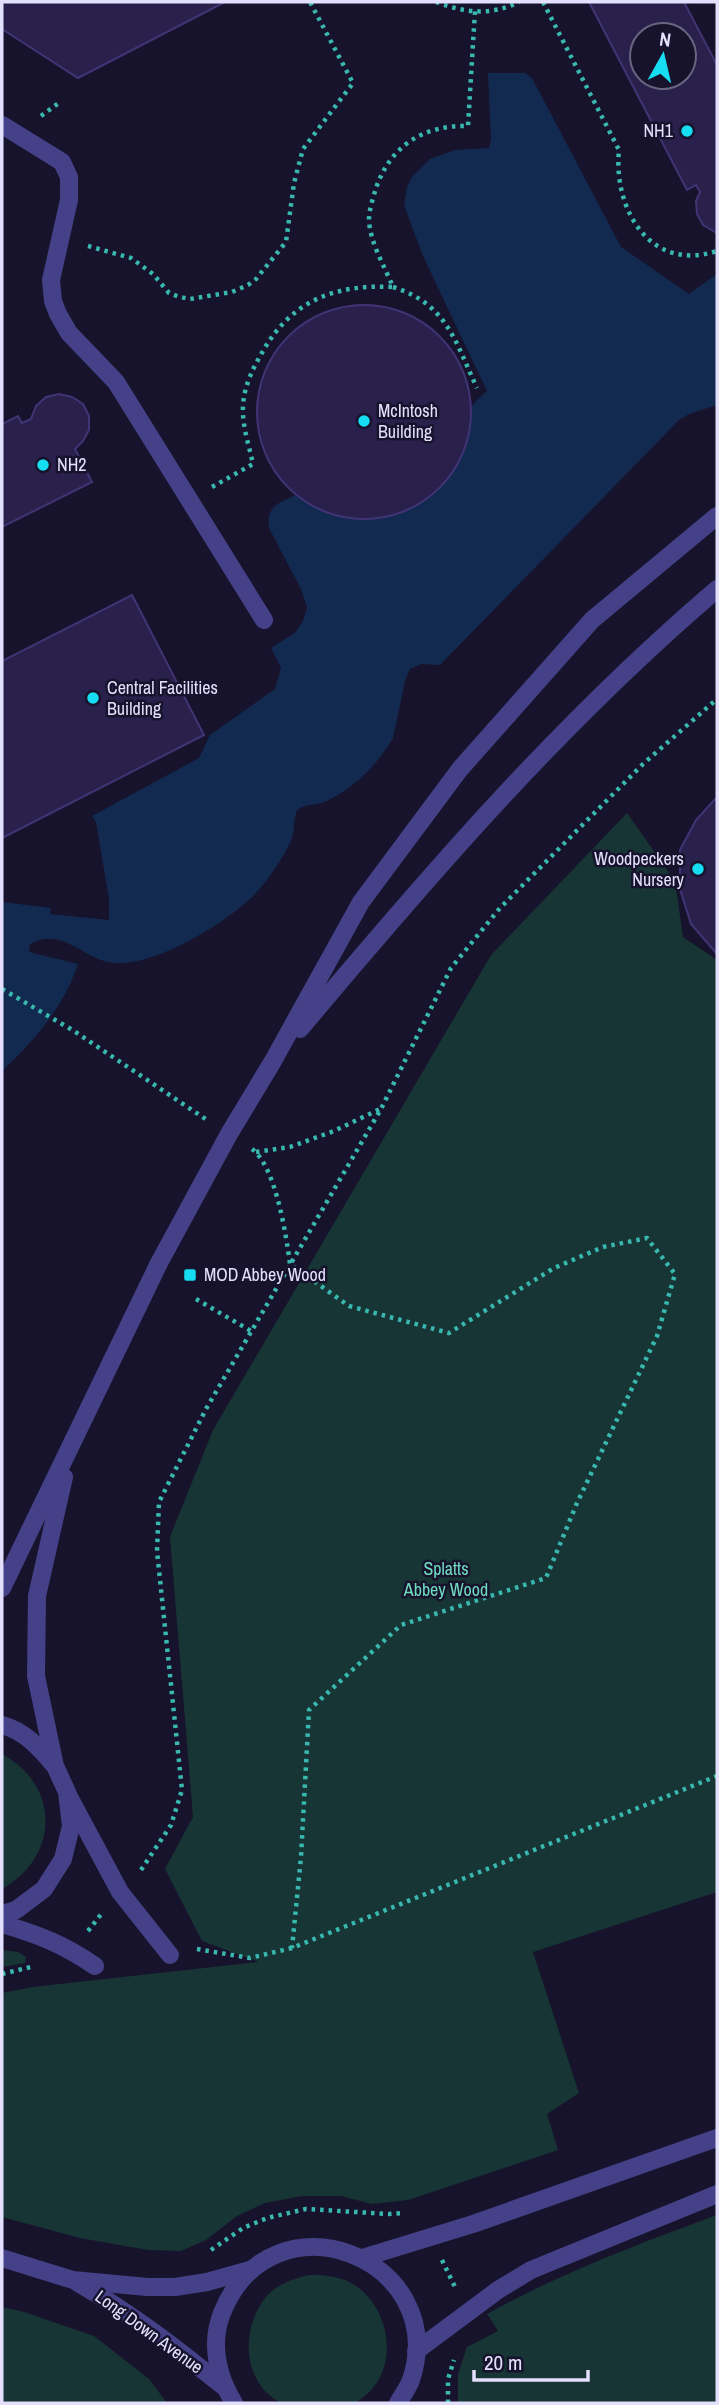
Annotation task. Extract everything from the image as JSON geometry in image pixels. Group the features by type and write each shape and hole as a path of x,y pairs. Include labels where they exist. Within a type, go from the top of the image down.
{"street":[{"path":"2,125 62,162 67,169 71,185 51,280 53,301 58,314 69,333 116,382 264,620"},
{"path":"2,1588 159,1263 361,902 460,769 592,620 717,516"},
{"path":"273,1062 390,922 495,803 580,713 717,589"},
{"path":"70,1448 37,1596 36,1676 55,1766 67,1792 120,1892 170,1955"},
{"path":"2,1725 36,1743 55,1766"},
{"path":"2,1914 16,1910 44,1889 63,1860 71,1826 67,1792"},
{"path":"2,1924 68,1947 95,1966"},
{"path":"362,2258 431,2237 717,2138"},
{"path":"416,2351 498,2290 531,2270 717,2194"},
{"path":"234,2403 223,2386 215,2356 218,2324 230,2294 250,2270 276,2255 304,2246 334,2248 362,2258 385,2274 403,2297 413,2323 416,2351 410,2381 398,2403"},
{"name":"Long Down Avenue","path":"2,2258 73,2280 147,2287 175,2287 207,2282 250,2270"},
{"name":"Long Down Avenue","path":"73,2280 113,2303 163,2338 223,2386"}],"path":[{"path":"59,240 131,258 153,274 169,293 190,299 239,290 256,279 286,242 294,183 303,149 353,83 310,2"},
{"path":"436,2 475,11 503,10 519,2"},
{"path":"543,2 619,150 617,169 620,186 640,232 651,243 675,254 704,255 717,251"},
{"path":"393,287 374,241 369,220 373,198 380,177 401,147 435,129 468,126 475,11"},
{"path":"189,500 253,464 243,407 253,367 282,324 310,302 331,293 355,287 393,287 413,293 438,313 449,329 477,388"},
{"path":"2,1974 53,1960 89,1929 140,1872 171,1825 182,1790 157,1551 159,1502 205,1409 381,1108 451,968 500,908 643,764 717,699"},
{"path":"2,989 229,1134"},
{"path":"292,1948 301,1857 309,1710 401,1625 546,1578 583,1491 657,1336 675,1275 647,1238 603,1247 554,1268 449,1333 349,1306 290,1264 280,1209 269,1175 256,1152 290,1147 334,1131 381,1108"},
{"path":"196,1299 251,1331"},
{"path":"170,1955 200,1949 250,1958 292,1948 717,1776"},
{"path":"201,2254 210,2251 243,2228 267,2218 306,2208 389,2214 419,2212 467,2312"},
{"path":"448,2403 448,2379 458,2351"}],"green space":[{"name":"Splatts Abbey Wood","path":"627,813 675,881 683,937 717,960 717,1892 533,1952 579,2093 547,2114 558,2150 408,2200 372,2204 341,2196 302,2196 265,2203 237,2216 206,2240 181,2251 148,2250 80,2238 2,2217 2,1993 33,1987 259,1962 202,1941 165,1869 193,1817 170,1537 213,1430 491,955"},
{"path":"2,1754 21,1768 35,1784 43,1802 45,1822 43,1841 34,1859 21,1875 2,1889"},
{"path":"2,1950 18,1952 26,1957 25,1963 2,1967"},
{"path":"717,2215 717,2403 458,2403 458,2374 467,2347 498,2331 487,2314 571,2272"},
{"path":"309,2275 339,2278 356,2286 379,2312 385,2329 385,2363 379,2379 369,2392 354,2403 281,2403 268,2394 252,2369 249,2339 258,2310 266,2297 280,2285"},
{"path":"2,2307 94,2336 149,2379 167,2403 2,2403"}],"water":[{"path":"488,73 525,73 532,78 621,247 689,294 717,274 717,405 679,420 440,665 421,664 410,669 393,738 387,748 373,766 348,788 325,802 297,810 291,841 284,855 265,882 242,906 184,943 141,960 121,963 104,961 59,940 40,940 30,944 29,952 78,964 65,995 47,1022 2,1071 2,902 51,908 50,914 109,920 109,899 96,822 92,816 199,758 210,735 275,689 281,668 271,648 295,633 307,608 302,591 269,528 271,510 295,495 328,513 371,518 392,514 430,496 458,464 467,443 472,406 487,391 423,256 404,205 412,177 430,159 455,150 489,148 491,139"}],"building":[{"path":"2,2 225,2 78,78 2,29"},
{"name":"NH1","path":"589,2 684,2 694,21 628,21 628,77"},
{"name":"NH1","path":"698,29 717,65 717,233 703,225 697,214 696,201 700,192 696,185 687,190 635,91 698,91"},
{"name":"McIntosh Building","path":"364,305 405,313 440,336 463,371 471,412 463,453 440,488 405,511 364,519 323,511 288,488 265,453 257,412 265,371 288,336 323,313"},
{"name":"NH2","path":"59,394 72,397 83,404 89,416 89,430 75,449 92,482 2,527 2,424 18,416 22,423 31,419 36,406 46,397"},
{"name":"Central Facilities Building","path":"132,595 204,735 2,838 2,661"},
{"name":"Woodpeckers Nursery","path":"717,797 717,954 691,924 680,889 680,850 696,820"}],"place":[{"name":"NH1","path":"687,131"},
{"name":"McIntosh Building","path":"364,421"},
{"name":"NH2","path":"43,465"},
{"name":"Central Facilities Building","path":"93,698"},
{"name":"Woodpeckers Nursery","path":"698,869"},
{"name":"MOD Abbey Wood","path":"190,1275"}]}
